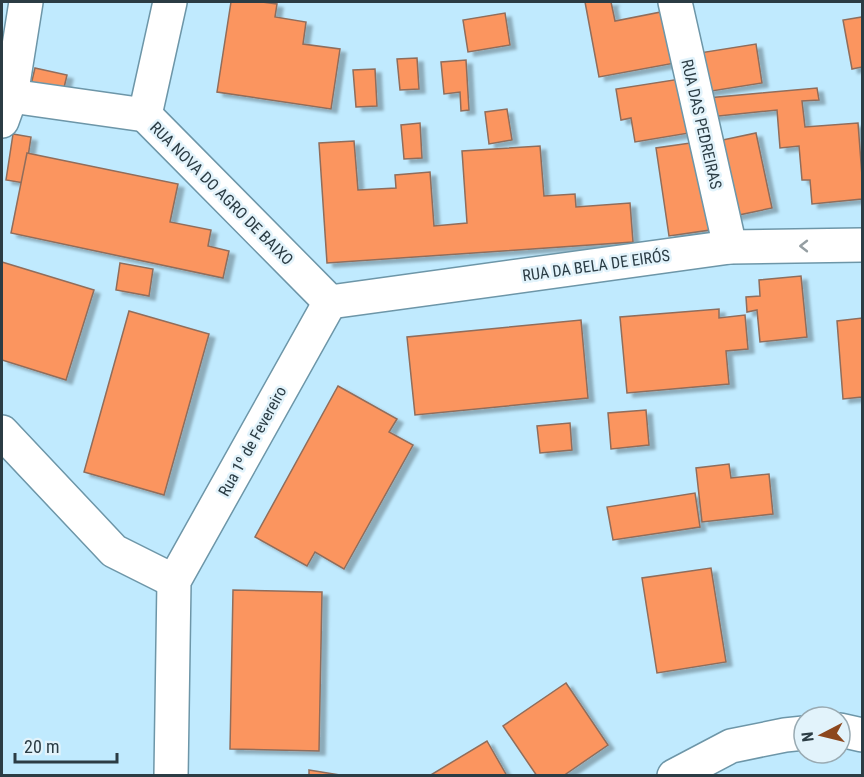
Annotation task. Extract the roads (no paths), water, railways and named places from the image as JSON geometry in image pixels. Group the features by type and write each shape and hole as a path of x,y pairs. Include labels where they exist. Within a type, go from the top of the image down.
{"street":[{"path":"26,2 6,108 145,115"},
{"name":"RUA NOVA DO AGRO DE BAIXO","path":"170,2 145,115 330,302"},
{"name":"RUA DAS PEDREIRAS","path":"675,2 730,247"},
{"name":"RUA DA BELA DE EIRÓS","path":"330,302 730,247 862,245"},
{"name":"Rua 1º de Fevereiro","path":"174,581 330,302"},
{"path":"2,432 114,551 174,581 171,776"},
{"path":"674,776 731,746 792,734"}]}
